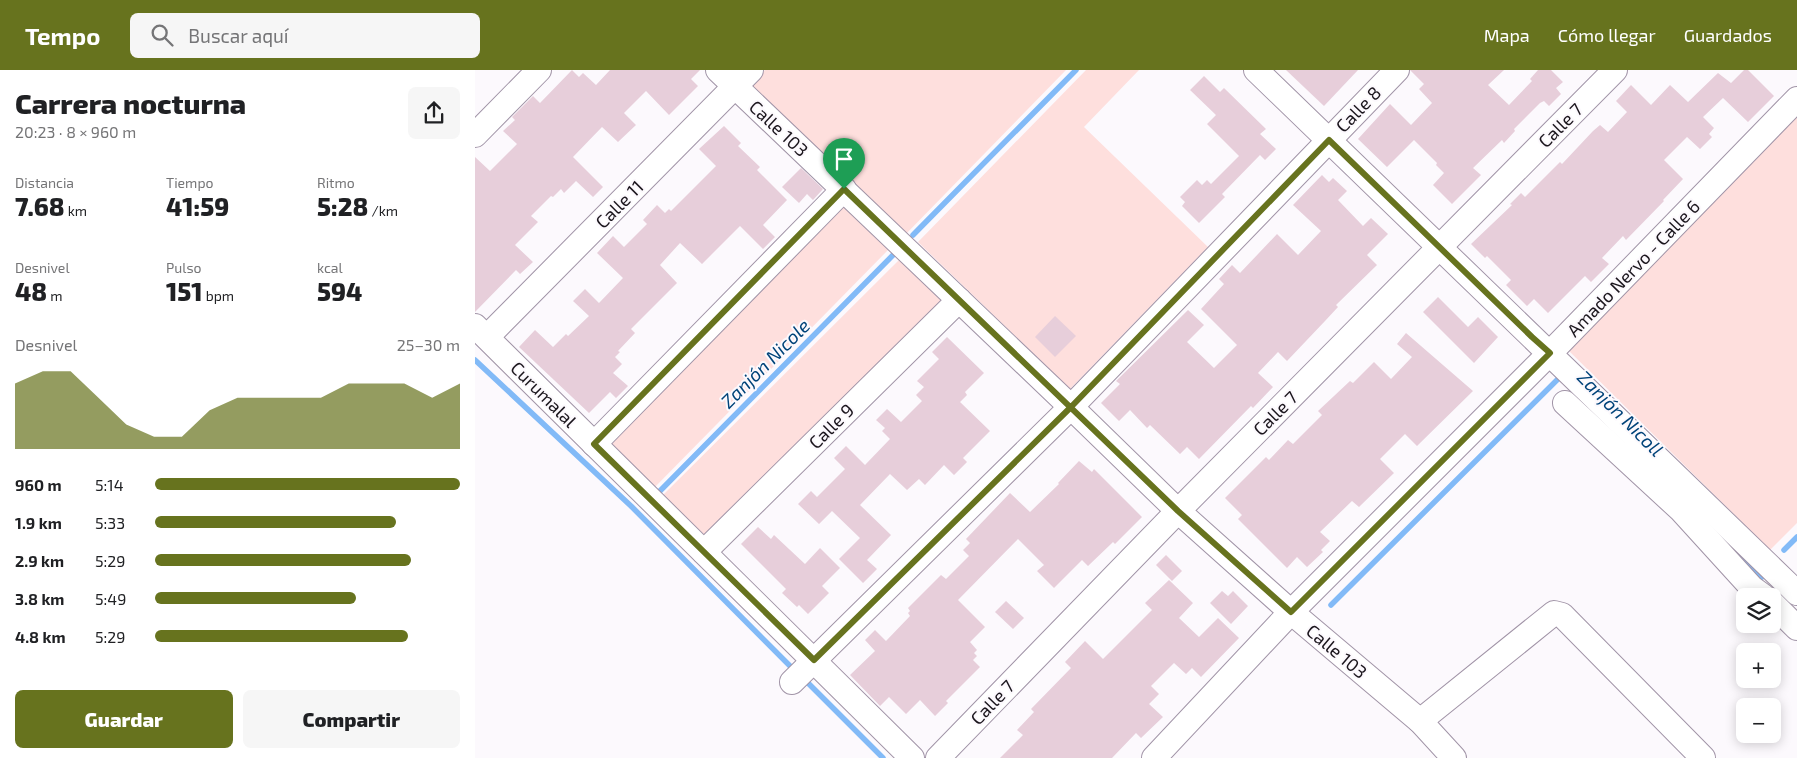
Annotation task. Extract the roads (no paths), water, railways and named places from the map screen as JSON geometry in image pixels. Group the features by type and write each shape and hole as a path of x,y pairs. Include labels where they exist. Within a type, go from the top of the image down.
{"street":[{"path":"475,135 539,70"},
{"name":"Calle 103","path":"718,70 1178,511 1291,612 1420,721 1454,758"},
{"name":"Calle 11","path":"481,332 751,70"},
{"path":"1256,70 1797,593"},
{"name":"Calle 8","path":"791,682 1071,407 1397,70"},
{"name":"Calle 7","path":"938,758 1178,511 1615,70"},
{"name":"Amado Nervo - Calle 6","path":"1154,758 1291,612 1550,353 1797,99"},
{"path":"594,444 844,189"},
{"name":"Calle 9","path":"704,552 959,300"},
{"name":"Curumalal","path":"481,332 912,758"},
{"path":"1565,403 1681,510 1752,588"},
{"path":"1781,612 1797,628"},
{"path":"1420,721 1555,613 1562,615 1703,758"}],"waterway":[{"name":"Zanjón Nicole","path":"913,235 1076,70"},
{"name":"Zanjón Nicole","path":"656,495 895,253"},
{"name":"Zanjón Nicole","path":"475,360 631,506 796,672"},
{"name":"Zanjón Nicoll","path":"1331,605 1563,374"},
{"name":"Zanjón Nicoll","path":"1784,550 1797,537"},
{"name":"Zanjón Nicoll","path":"1732,547 1762,577"},
{"name":"Zanjón Nicole","path":"803,678 883,758"}]}
